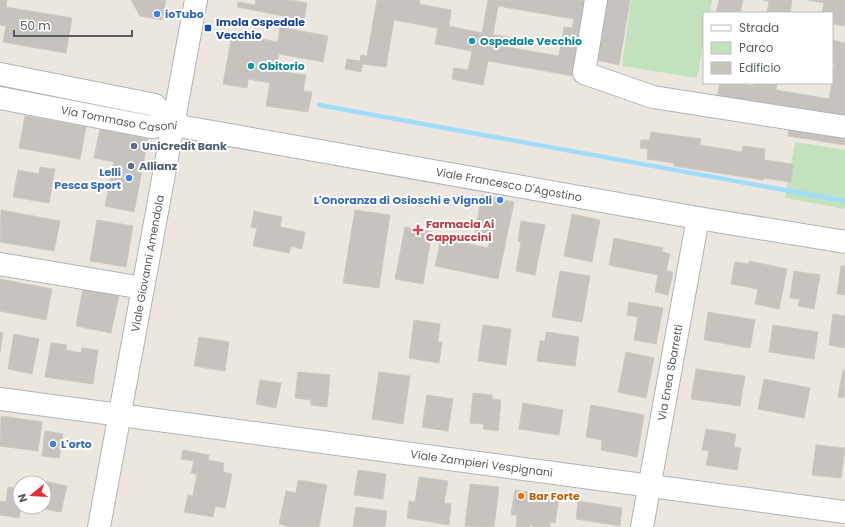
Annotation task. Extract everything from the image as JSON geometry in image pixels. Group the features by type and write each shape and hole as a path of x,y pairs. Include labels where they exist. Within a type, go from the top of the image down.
{"street":[{"name":"Viale Giovanni Amendola","path":"99,527 196,0"},
{"path":"596,0 584,73 653,97 674,113 766,127 804,121 845,127"},
{"name":"Via Tommaso Casoni","path":"0,74 155,105 174,125"},
{"name":"Via Tommaso Casoni","path":"0,98 151,127 174,125"},
{"name":"Viale Francesco D'Agostino","path":"174,125 698,218 845,242"},
{"name":"Via Enea Sbarretti","path":"642,527 698,218"},
{"path":"0,264 142,288"},
{"name":"Viale Zampieri Vespignani","path":"0,399 845,512"}],"green space":[{"path":"631,0 712,0 710,12 703,12 703,46 697,78 622,66"},
{"path":"795,142 845,150 845,209 785,198"}],"building":[{"path":"0,0 7,0 6,7 72,18 66,53 3,42 6,26 0,25"},
{"path":"131,0 166,0 162,20 140,16"},
{"path":"256,0 290,0 307,3 304,20 237,7 238,2 255,5"},
{"name":"Ospedale Vecchio","path":"377,0 420,0 419,4 451,10 449,26 482,33 488,0 586,0 573,76 488,61 483,85 452,79 454,68 468,70 472,51 435,44 438,28 394,20 386,67 363,64 361,72 345,69 347,59 360,61 361,55 367,56","holes":["498,6 574,19 572,28 564,27 559,56 507,47 509,37 493,35"]},
{"name":"Ospedale Vecchio","path":"606,0 630,0 619,65 596,60"},
{"path":"719,0 743,0 740,12 716,12"},
{"path":"763,0 792,0 790,12 767,12 769,1"},
{"path":"808,0 845,0 845,26 833,24 833,12 822,12 824,3"},
{"name":"Obitorio","path":"280,27 328,36 323,62 279,54 275,71 306,75 303,91 312,92 308,112 266,106 270,83 248,79 247,88 223,84 232,34 278,42"},
{"path":"833,40 845,43 845,117 790,107 790,111 717,98 720,84 741,84 753,86 754,84 777,84 776,90 829,99 832,84 833,84 835,64 833,64"},
{"path":"25,116 86,127 80,159 19,148"},
{"path":"789,127 845,136 845,145 788,136"},
{"path":"100,129 148,139 134,212 105,206 114,162 94,158"},
{"path":"651,132 701,139 700,145 742,152 743,146 765,149 764,160 793,164 791,182 764,178 763,180 674,166 674,163 647,159 648,149 640,148 641,140 650,140"},
{"path":"40,167 55,169 49,203 13,197 18,170 39,174"},
{"path":"482,195 514,202 498,279 435,266 441,238 488,248 491,236 475,232"},
{"path":"1,210 60,221 54,251 0,242"},
{"path":"355,210 390,215 379,288 343,283"},
{"path":"254,211 282,217 280,227 305,232 302,249 291,246 289,253 253,246 257,228 251,227"},
{"path":"572,214 600,220 592,262 564,256"},
{"path":"97,220 133,226 126,267 90,261"},
{"path":"521,221 545,225 535,275 516,271 521,242 518,241"},
{"path":"405,227 432,232 423,284 395,279"},
{"path":"614,238 663,248 662,252 670,254 666,271 673,272 668,295 655,292 658,275 609,265"},
{"path":"749,261 787,269 779,309 755,304 758,289 731,284 735,262 749,264"},
{"path":"841,266 845,266 845,295 837,294"},
{"path":"560,271 590,276 582,322 552,317"},
{"path":"794,271 820,275 814,309 798,306 800,299 790,298"},
{"path":"0,279 52,289 46,320 0,311"},
{"path":"83,288 119,295 111,333 76,326"},
{"path":"629,302 663,308 656,344 634,340 638,317 627,315"},
{"path":"708,312 755,320 750,348 704,340"},
{"path":"833,314 845,316 845,348 829,345"},
{"path":"414,320 440,324 438,342 442,342 439,363 409,358"},
{"path":"483,325 511,329 506,365 478,361"},
{"path":"773,325 818,332 814,359 769,352"},
{"path":"0,332 3,333 0,353"},
{"path":"546,332 579,337 575,366 537,361 540,341 545,341"},
{"path":"14,334 39,339 32,374 8,369"},
{"path":"199,337 229,342 225,371 194,366"},
{"path":"51,343 67,345 66,350 81,353 82,348 98,350 93,384 45,377"},
{"path":"626,352 654,358 646,398 618,392"},
{"path":"696,369 745,376 740,406 691,399"},
{"path":"843,370 845,370 844,398 838,397"},
{"path":"298,372 330,375 327,407 311,405 311,400 295,398"},
{"path":"379,372 410,376 403,424 372,419"},
{"path":"764,379 810,388 804,418 758,409"},
{"path":"260,380 281,383 276,408 256,404"},
{"path":"473,393 492,395 492,399 501,400 498,431 483,429 484,424 470,423"},
{"path":"427,395 453,399 448,431 422,427"},
{"path":"523,403 563,410 559,435 519,429"},
{"path":"591,405 644,415 637,457 601,450 602,440 586,437"},
{"path":"1,416 42,422 38,451 0,446"},
{"path":"706,429 736,434 734,447 741,448 737,470 706,465 709,451 702,450"},
{"path":"45,431 63,434 59,458 42,456"},
{"path":"816,445 845,448 841,478 812,475"},
{"path":"183,450 209,455 208,460 224,463 223,472 232,474 225,508 215,506 213,517 184,512 188,495 193,496 197,474 191,473 194,461 181,459"},
{"path":"358,470 386,474 383,499 354,495"},
{"path":"419,477 448,481 444,503 451,504 449,525 407,518 409,501 415,502"},
{"path":"298,480 327,485 319,527 290,527 279,524 286,491 296,493"},
{"path":"52,483 67,486 61,512 52,510"},
{"path":"470,484 499,487 494,527 465,526"},
{"path":"8,487 12,488 12,515 20,515 19,518 0,515 0,501 6,502"},
{"path":"515,490 559,497 555,523 550,522 550,527 535,527 530,525 529,527 516,527 517,515 511,515"},
{"path":"578,501 622,508 620,526 576,519"},
{"path":"356,507 387,511 385,527 353,527"}],"waterway":[{"path":"319,105 845,201"}],"place":[{"name":"ioTubo","path":"157,14"},
{"name":"Imola Ospedale Vecchio","path":"208,28"},
{"name":"Ospedale Vecchio","path":"472,41"},
{"name":"Obitorio","path":"251,66"},
{"name":"UniCredit Bank","path":"134,146"},
{"name":"Allianz","path":"131,166"},
{"name":"Lelli Pesca Sport","path":"129,178"},
{"name":"L'Onoranza di Osioschi e Vignoli","path":"500,200"},
{"name":"Farmacia Ai Cappuccini","path":"418,230"},
{"name":"L'orto","path":"53,444"},
{"name":"Bar Forte","path":"521,496"}]}
